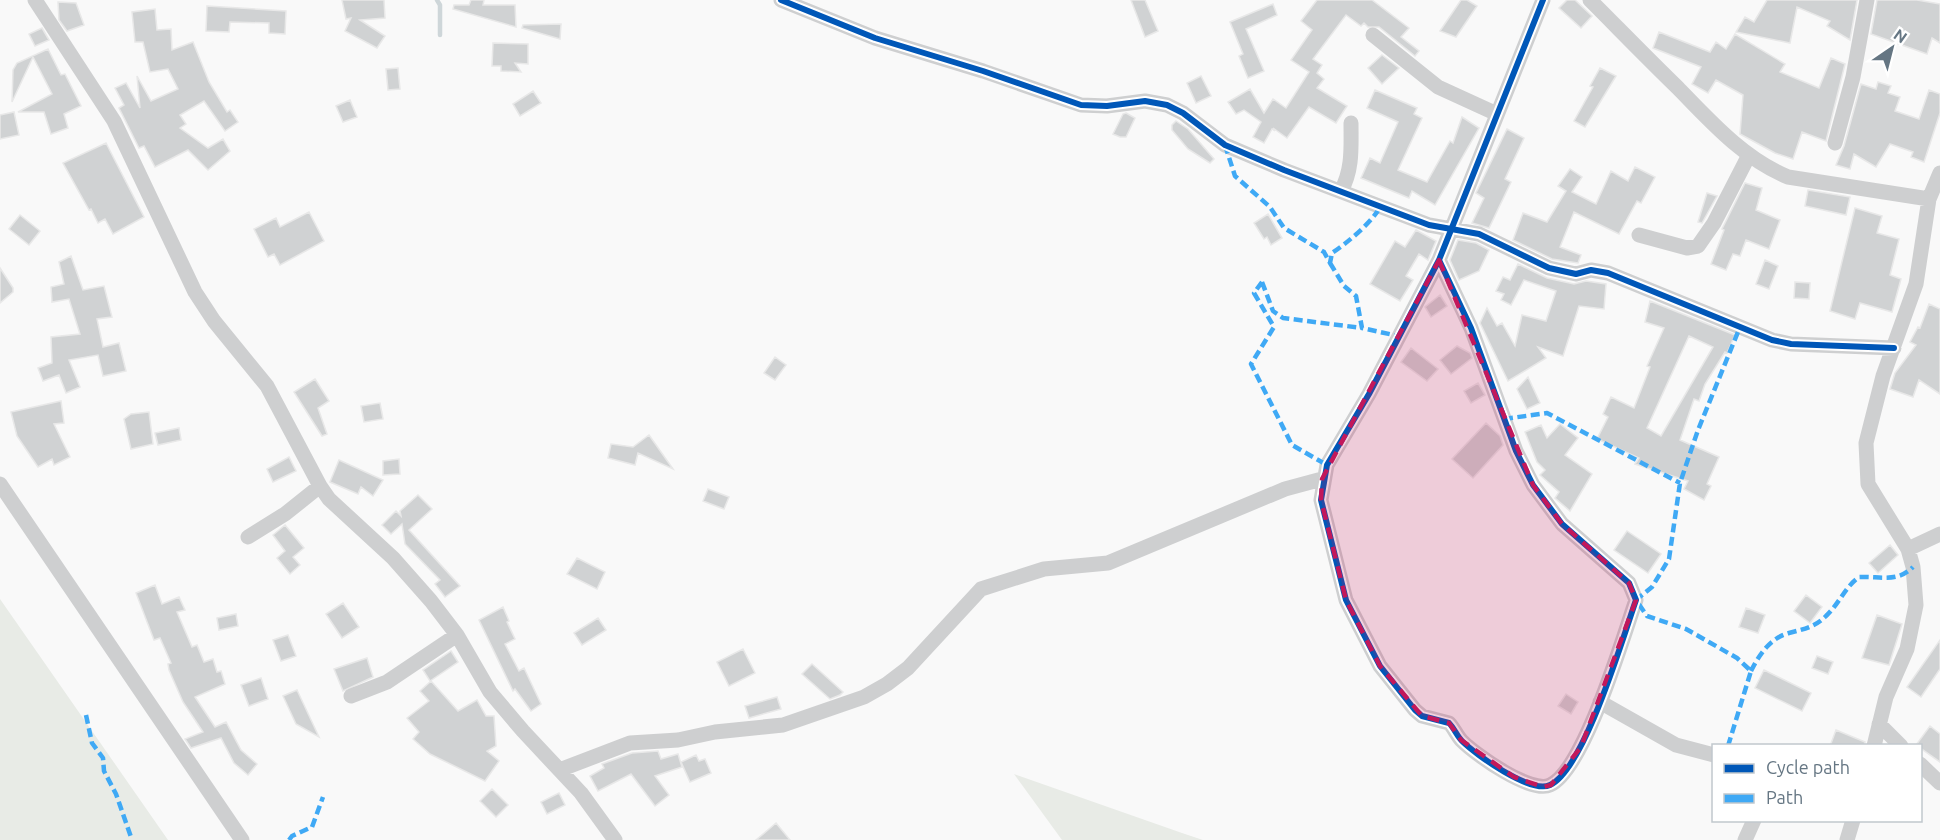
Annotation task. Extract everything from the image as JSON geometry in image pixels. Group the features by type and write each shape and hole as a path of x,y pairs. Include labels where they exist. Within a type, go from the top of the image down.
{"street":[{"path":"35,0 114,121 195,292 214,321 267,386 320,486 329,499 393,558 457,635 490,692 505,711 562,769 615,840"},
{"path":"781,0 875,38 983,71 1081,105 1107,106 1145,101 1167,105 1183,113 1225,145 1341,191 1430,225 1479,234 1564,273 1591,270 1608,273 1772,340 1791,344 1894,348"},
{"path":"1439,260 1471,328 1516,451 1533,484 1562,524 1623,577 1633,589 1636,600 1600,702 1572,762 1551,785 1543,787 1514,777 1492,763 1461,740 1449,723 1422,716 1380,666 1346,600 1321,500 1322,479 1335,448 1369,394 1439,260 1543,0"},
{"path":"1590,0 1749,155 1771,170 1788,177 1929,199"},
{"path":"1835,144 1853,77 1867,0"},
{"path":"1373,35 1438,87 1497,114"},
{"path":"1341,191 1347,179 1350,164 1351,123"},
{"path":"1639,235 1687,248 1698,246 1714,223 1749,155"},
{"path":"1874,744 1886,697 1903,660 1916,605 1913,567 1908,549 1868,484 1866,464 1869,426 1883,376 1916,284 1929,199 1940,173"},
{"path":"562,769 630,743 678,740 715,732 783,725 864,697 887,684 908,668 981,589 1044,569 1108,563 1285,489 1322,479"},
{"path":"0,484 242,840"},
{"path":"248,537 285,514 320,486"},
{"path":"1908,549 1940,534"},
{"path":"351,696 387,682 457,635"},
{"path":"1600,702 1676,745 1712,755"},
{"path":"1879,724 1899,744"},
{"path":"1922,766 1940,783"},
{"path":"1745,840 1753,822"},
{"path":"1847,840 1852,822"}],"highlighted area":[{"path":"1439,260 1533,485 1562,524 1629,583 1636,600 1581,747 1551,785 1543,787 1514,777 1461,740 1449,723 1422,716 1380,666 1346,600 1321,500 1322,479"}],"shaded area":[{"path":"0,599 168,840 0,840"},
{"path":"1014,774 1182,833 1203,840 1062,840"}],"building":[{"path":"342,0 384,0 385,18 360,20 385,36 377,48 345,31 351,18 346,19"},
{"path":"471,0 484,0 483,5 515,5 516,27 453,9 454,5 469,5"},
{"path":"1131,0 1145,0 1158,31 1145,37"},
{"path":"1317,0 1372,0 1409,28 1401,37 1419,51 1415,56 1379,27 1368,27 1364,23 1361,26 1346,15 1313,59 1322,65 1317,73 1324,79 1317,88 1347,106 1336,123 1309,107 1287,138 1273,128 1275,131 1272,129 1264,143 1253,137 1261,122 1244,110 1236,114 1228,102 1250,89 1264,113 1273,99 1286,108 1309,72 1291,60 1312,30 1301,21"},
{"path":"1461,0 1467,0 1477,6 1456,37 1440,31"},
{"path":"1567,0 1575,0 1592,16 1581,28 1559,8"},
{"path":"1767,0 1857,0 1850,40 1827,26 1830,21 1797,7 1790,43 1736,32 1745,17 1754,22"},
{"path":"1877,0 1917,0 1940,4 1940,43 1932,38 1927,54 1871,34"},
{"path":"58,2 76,3 84,25 67,31 59,20"},
{"path":"1273,4 1277,15 1246,29 1264,71 1248,78 1239,56 1243,54 1230,22"},
{"path":"207,6 286,11 285,34 269,33 269,23 230,22 229,32 206,31"},
{"path":"155,9 157,30 171,29 172,50 193,42 209,82 227,112 230,110 238,122 225,131 204,101 180,115 186,124 180,128 208,148 223,139 230,151 208,170 188,150 155,167 144,146 139,148 119,108 124,105 115,88 126,83 140,108 137,76 151,101 178,89 168,69 150,72 143,42 135,42 132,12"},
{"path":"561,24 560,39 522,28 523,25"},
{"path":"42,28 49,40 35,46 29,34"},
{"path":"1659,32 1710,52 1716,42 1726,49 1735,34 1785,64 1780,72 1819,88 1831,58 1845,64 1826,141 1802,132 1793,159 1775,153 1740,134 1743,95 1716,80 1708,93 1692,84 1701,67 1653,48"},
{"path":"493,43 528,44 528,64 515,63 521,72 501,71 501,66 492,66"},
{"path":"48,49 61,75 65,74 81,106 64,114 68,128 51,134 44,112 18,112 52,94 33,57 12,102 13,70 17,63"},
{"path":"1382,55 1399,68 1382,84 1368,68"},
{"path":"398,68 400,89 388,90 386,69"},
{"path":"1600,68 1616,76 1585,127 1574,121 1593,87 1590,86"},
{"path":"1201,76 1211,96 1196,103 1187,83"},
{"path":"1878,82 1891,86 1888,93 1900,97 1895,111 1919,119 1929,90 1940,94 1940,113 1924,162 1911,157 1913,152 1890,144 1876,167 1854,154 1850,169 1836,165 1844,146 1861,84 1876,89"},
{"path":"1375,90 1417,108 1414,114 1422,118 1398,170 1427,182 1450,141 1453,143 1462,117 1479,128 1435,205 1412,191 1409,198 1361,178 1370,158 1380,163 1398,122 1367,108"},
{"path":"533,91 541,103 520,116 513,104"},
{"path":"350,100 357,117 343,122 336,106"},
{"path":"14,112 19,135 0,139 0,115"},
{"path":"1126,113 1135,118 1126,137 1120,137 1113,134 1123,114"},
{"path":"1176,121 1188,129 1214,159 1210,163 1188,149 1172,130 1172,125"},
{"path":"1507,129 1524,138 1505,179 1511,182 1489,228 1472,223 1484,198 1476,193"},
{"path":"106,143 144,217 113,234 105,219 98,223 63,163"},
{"path":"1635,167 1655,177 1641,203 1637,201 1619,234 1574,212 1560,247 1581,255 1578,263 1552,259 1513,240 1523,213 1547,222 1566,191 1558,186 1570,169 1582,177 1572,192 1596,204 1611,171 1628,181"},
{"path":"1745,183 1762,188 1756,210 1780,220 1769,249 1746,240 1740,256 1733,254 1726,270 1711,264 1724,230 1722,229"},
{"path":"1808,190 1850,197 1846,215 1805,206"},
{"path":"1707,193 1717,196 1702,223 1698,222"},
{"path":"1855,208 1882,216 1877,233 1899,239 1890,275 1901,279 1892,312 1860,303 1855,319 1830,311"},
{"path":"309,212 324,241 280,265 274,254 268,257 254,229 276,218 280,227"},
{"path":"1268,214 1282,238 1271,245 1267,237 1264,239 1254,223"},
{"path":"20,215 40,231 29,245 9,229"},
{"path":"1416,230 1436,241 1428,260 1419,254 1406,276 1413,280 1400,301 1370,284 1395,241 1405,247"},
{"path":"1458,240 1476,243 1489,250 1479,271 1459,280 1450,260"},
{"path":"71,256 83,290 104,286 112,317 97,319 103,347 119,343 126,371 103,376 98,355 69,360 80,387 66,393 59,375 43,381 38,368 52,363 51,337 80,334 69,299 52,302 51,287 64,284 59,262"},
{"path":"1765,260 1778,266 1769,289 1756,284"},
{"path":"1518,264 1547,278 1574,284 1586,281 1606,284 1604,309 1579,306 1563,356 1538,347 1546,358 1508,381 1480,323 1487,308 1497,326 1502,323 1515,346 1522,315 1546,321 1556,291 1524,280 1511,305 1501,300 1504,294 1496,291 1503,277 1510,280"},
{"path":"0,268 13,288 13,292 0,303"},
{"path":"1795,282 1810,283 1809,299 1794,298"},
{"path":"1440,295 1447,306 1431,317 1425,307"},
{"path":"1650,301 1735,335 1727,353 1725,352 1705,384 1699,401 1694,399 1680,440 1719,457 1707,484 1711,486 1704,500 1684,489 1688,481 1635,464 1639,458 1597,439 1608,417 1603,414 1611,397 1634,408 1650,367 1647,366 1664,328 1645,322","holes":["1689,336 1713,347 1661,436 1647,428"]},
{"path":"1929,304 1940,309 1940,394 1919,380 1913,397 1890,389 1895,373 1916,345 1910,342 1918,327 1920,328"},
{"path":"1457,346 1470,353 1472,358 1451,374 1440,360"},
{"path":"1411,348 1438,369 1427,381 1401,362"},
{"path":"775,357 786,365 775,380 764,373"},
{"path":"1528,377 1540,403 1527,409 1517,389"},
{"path":"315,379 329,401 318,408 327,434 322,436 294,392"},
{"path":"1478,383 1485,395 1471,403 1464,391"},
{"path":"61,401 64,423 54,424 70,457 54,465 52,459 38,467 17,436 11,412"},
{"path":"380,403 383,419 364,422 361,406"},
{"path":"149,412 153,444 131,449 124,419 131,414"},
{"path":"1486,423 1500,436 1503,445 1473,478 1452,459"},
{"path":"1560,424 1578,438 1565,455 1592,474 1570,511 1555,498 1559,492 1540,475 1545,470 1537,462 1525,432 1541,425 1547,438"},
{"path":"179,428 181,440 158,445 155,433"},
{"path":"649,435 673,469 638,453 635,465 608,458 611,444 633,447"},
{"path":"289,457 296,471 273,482 267,469"},
{"path":"399,459 400,474 383,475 383,461"},
{"path":"339,460 383,480 373,496 361,487 358,494 330,482"},
{"path":"708,489 729,497 724,509 703,501"},
{"path":"418,495 432,509 409,530 460,586 445,597 435,584 440,580 405,544 402,524 391,534 382,525 396,511 401,516 400,511"},
{"path":"285,525 304,548 293,557 300,565 290,574 277,558 285,551 273,535"},
{"path":"1627,531 1661,554 1648,573 1614,550"},
{"path":"1890,545 1898,555 1878,573 1869,563"},
{"path":"577,558 605,572 597,589 567,574"},
{"path":"155,585 162,604 179,597 185,610 177,612 192,647 197,645 204,662 213,659 217,672 221,671 225,684 195,697 215,727 226,722 241,750 257,764 248,775 234,763 221,738 191,748 185,739 203,732 183,702 169,670 168,664 171,663 160,638 154,640 136,593"},
{"path":"1806,595 1822,607 1810,623 1794,611"},
{"path":"343,603 359,627 342,638 326,614"},
{"path":"503,607 515,639 505,644 519,671 524,668 541,704 531,711 515,689 513,691 479,620"},
{"path":"1746,608 1765,615 1758,633 1739,627"},
{"path":"236,614 238,626 219,630 217,618"},
{"path":"1877,615 1902,624 1889,665 1862,658"},
{"path":"598,618 606,630 582,645 574,633"},
{"path":"288,635 296,656 281,661 273,640"},
{"path":"1940,640 1940,669 1921,697 1907,687"},
{"path":"743,649 755,673 729,686 717,662"},
{"path":"451,651 458,662 430,681 423,670"},
{"path":"1817,656 1833,662 1828,674 1812,668"},
{"path":"367,658 373,677 343,691 334,669"},
{"path":"812,664 843,692 840,695 830,699 802,674"},
{"path":"1764,670 1811,693 1802,711 1755,688"},
{"path":"261,678 268,699 249,706 241,685"},
{"path":"431,681 458,711 477,700 486,716 494,716 496,746 487,751 499,761 485,781 430,754 413,739 419,732 407,718 429,701 420,691"},
{"path":"297,690 319,737 296,724 283,696"},
{"path":"1566,694 1578,702 1571,714 1558,706"},
{"path":"777,697 781,709 749,718 745,706"},
{"path":"1930,726 1940,734 1940,762 1922,749 1922,744 1917,744"},
{"path":"1836,730 1865,742 1864,744 1831,744"},
{"path":"658,751 661,759 678,754 682,767 655,776 669,795 655,806 631,774 598,791 590,776 604,768 602,764 632,753"},
{"path":"696,755 699,761 705,759 711,773 690,782 681,762"},
{"path":"492,789 508,805 496,817 480,801"},
{"path":"559,793 565,805 547,814 541,802"},
{"path":"776,823 790,840 756,840"}],"waterway":[{"path":"437,0 440,5 440,35"}],"marked path":[{"path":"1225,145 1235,176 1270,207 1284,228 1324,252 1330,263 1332,253 1366,225 1381,205"},
{"path":"1330,263 1344,286 1356,296 1362,328 1398,336"},
{"path":"1262,282 1254,293 1274,327 1251,364 1292,445 1327,465"},
{"path":"1262,282 1273,311 1283,318 1362,328"},
{"path":"1729,744 1751,671 1737,658 1686,629 1647,616 1636,600 1652,587 1669,559 1680,483 1698,430 1740,327"},
{"path":"1504,419 1547,413 1680,483"},
{"path":"1751,671 1762,653 1776,639 1822,620 1859,577 1894,577 1913,567"},
{"path":"86,715 92,743 103,758 104,771 116,794 132,840"},
{"path":"289,840 292,836 312,827 323,797"}],"cycle path":[{"path":"781,0 875,38 983,71 1081,105 1107,106 1145,101 1167,105 1183,113 1225,145 1284,170 1429,225 1479,234 1549,268 1576,274 1591,270 1608,273 1772,340 1791,344 1894,348"},
{"path":"1439,260 1369,394 1327,465 1321,500 1346,600 1380,666 1415,710 1422,716 1449,723 1460,739 1504,772 1530,784 1550,785 1563,774 1589,730 1636,600 1629,583 1562,524 1533,485 1516,451 1471,328 1439,260 1543,0"}]}
